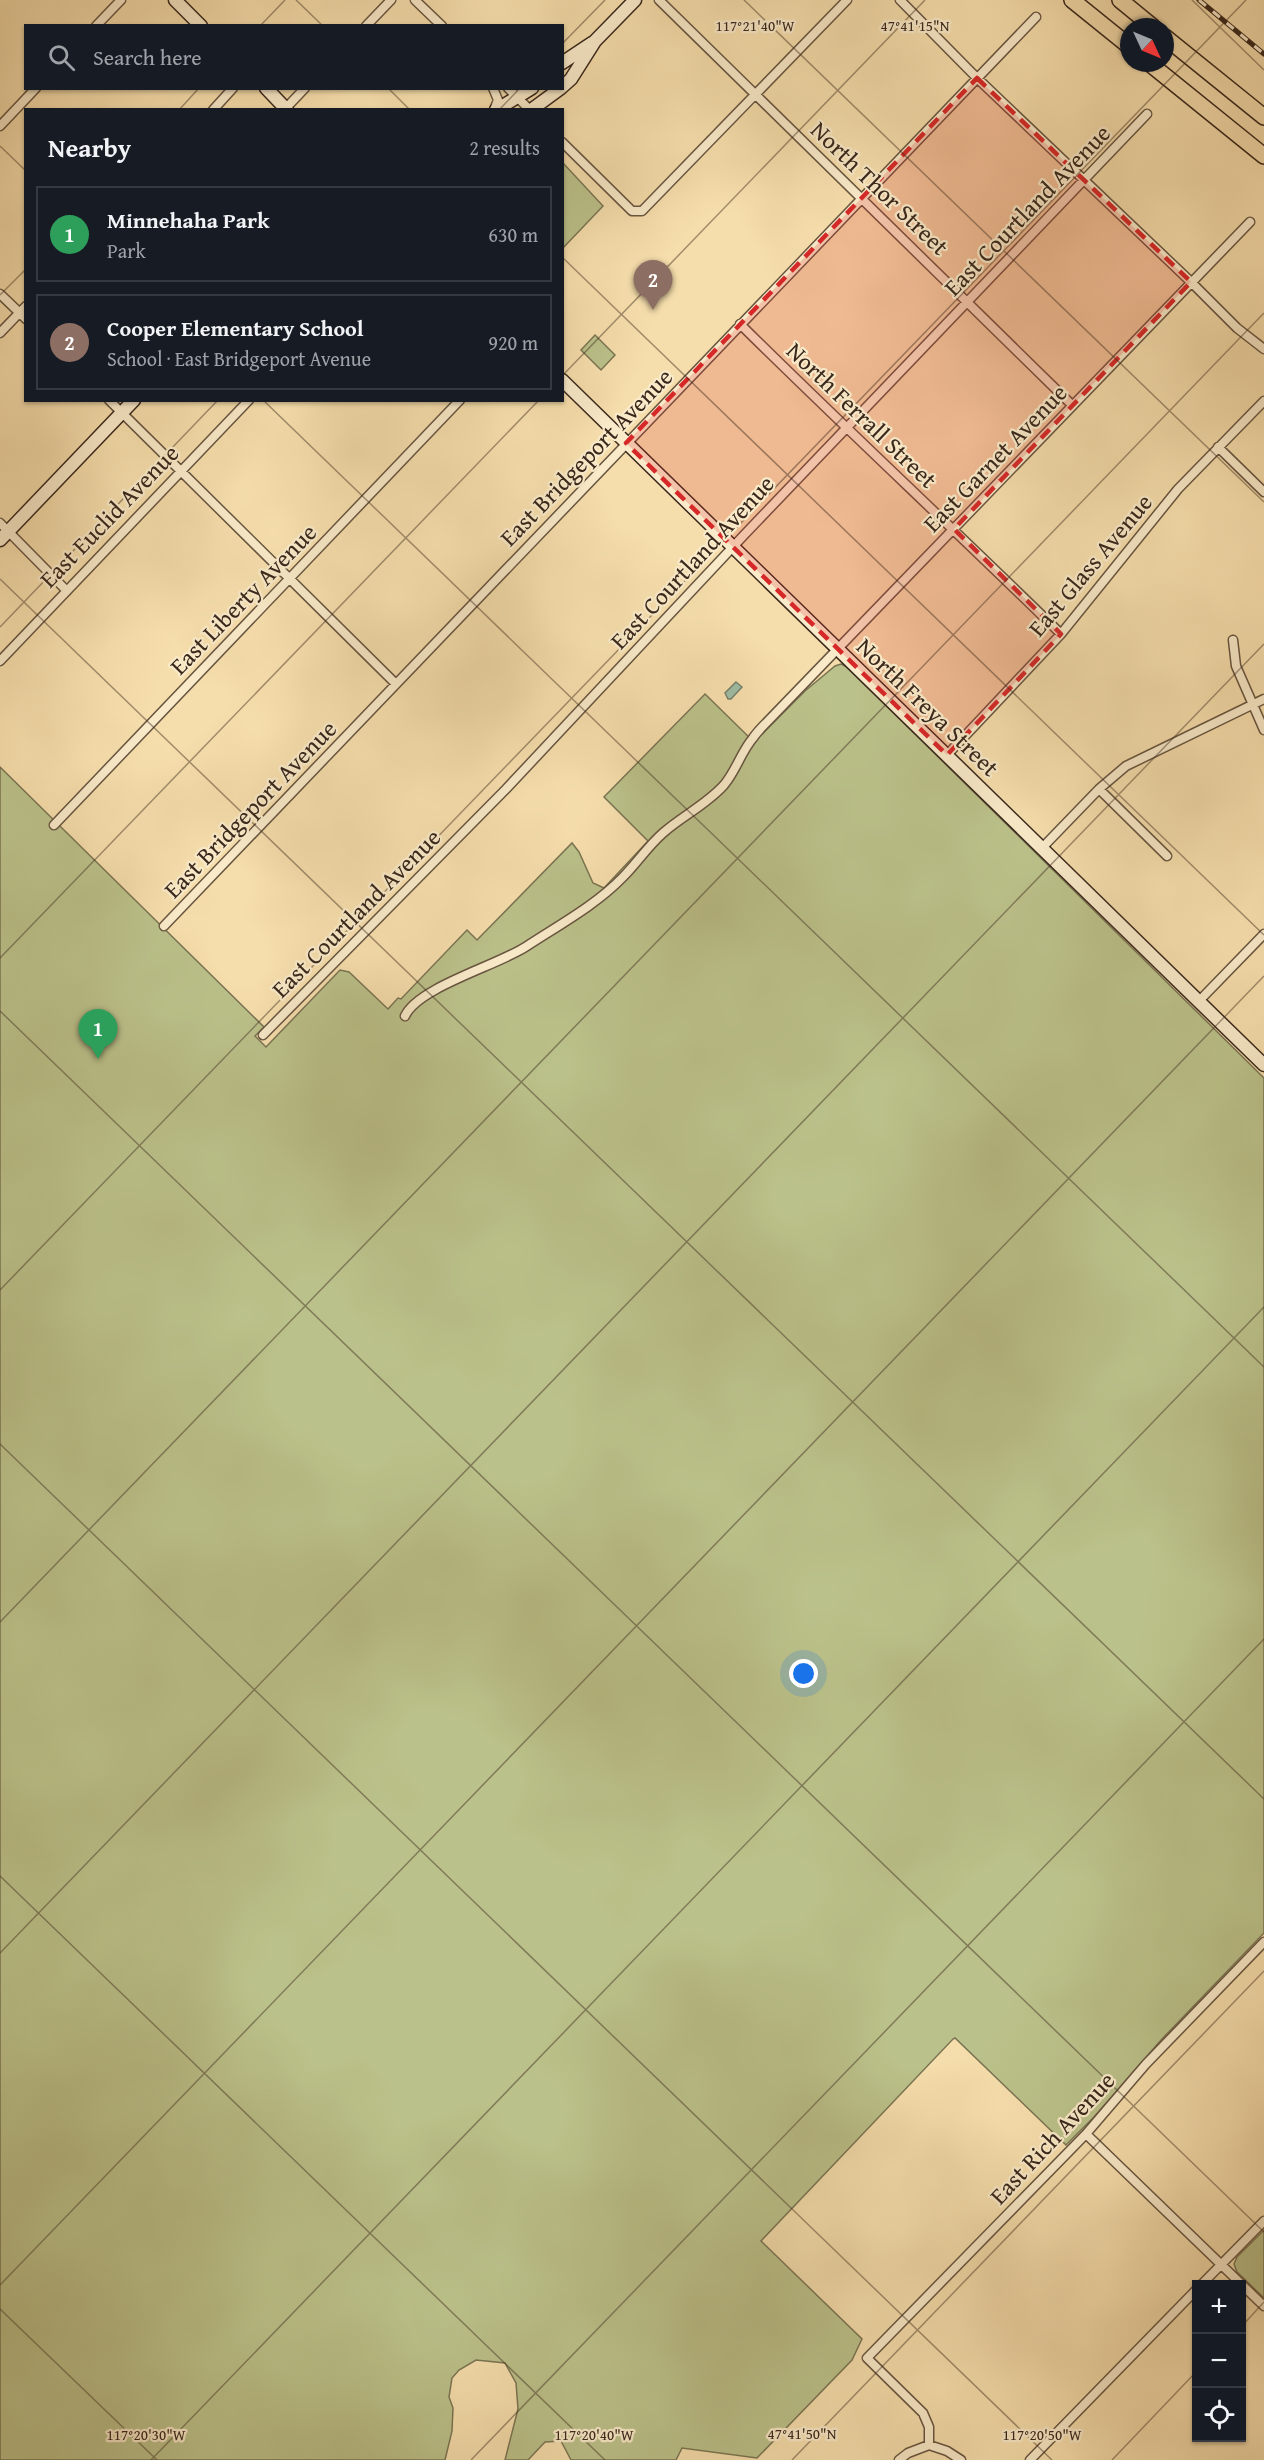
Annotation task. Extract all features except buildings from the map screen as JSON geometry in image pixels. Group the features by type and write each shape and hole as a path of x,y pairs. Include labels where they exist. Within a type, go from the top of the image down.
{"highway":[{"path":"1072,0 1120,39"},
{"path":"1120,0 1142,18"},
{"path":"1174,44 1264,117"},
{"path":"1160,72 1264,156"}],"street":[{"path":"98,24 121,0"},
{"path":"175,0 199,24"},
{"path":"368,24 391,0"},
{"path":"415,0 440,24"},
{"path":"564,86 595,41 635,0"},
{"name":"North Thor Street","path":"659,0 1072,405"},
{"path":"564,144 632,211 637,213 646,209 847,0"},
{"path":"900,0 977,78 1237,328 1264,349"},
{"name":"East Bridgeport Avenue","path":"164,926 1036,17"},
{"path":"564,62 595,41"},
{"path":"0,126 34,90"},
{"path":"215,108 231,90"},
{"path":"268,90 286,108"},
{"path":"288,108 303,90"},
{"path":"494,90 498,100 496,108"},
{"path":"510,90 528,108"},
{"path":"499,108 529,90"},
{"path":"533,108 559,90"},
{"name":"East Courtland Avenue","path":"263,1035 506,789 846,428 1147,114"},
{"name":"East Garnet Avenue","path":"405,1016 412,1006 421,1000 463,975 520,951 609,890 623,878 665,831 691,813 724,784 752,738 1250,222"},
{"path":"0,294 23,312 0,333"},
{"name":"North Ferrall Street","path":"740,324 1061,634"},
{"name":"North Freya Street","path":"564,383 734,546 1264,1065"},
{"name":"East Glass Avenue","path":"947,755 1061,634 1178,489 1264,401"},
{"path":"111,402 396,684"},
{"path":"67,591 3,531 132,402"},
{"name":"East Euclid Avenue","path":"0,661 247,402"},
{"name":"East Liberty Avenue","path":"54,825 458,402"},
{"path":"1218,447 1264,492"},
{"path":"1233,639 1236,666 1264,730"},
{"path":"1042,848 1099,789 1126,766 1264,699"},
{"path":"1099,789 1167,856"},
{"path":"1198,1002 1264,934"},
{"name":"East Rich Avenue","path":"929,2445 929,2427 923,2413 867,2358 1086,2134 1146,2064 1264,1942"},
{"path":"1086,2134 1264,2306"},
{"path":"1206,2280 1264,2220"},
{"path":"1030,2460 1192,2295"},
{"path":"899,2460 908,2453 929,2445 947,2451 961,2460"}],"highlighted area":[{"path":"977,78 1191,282 954,529 1061,634 947,755 626,443"}],"shaded area":[{"path":"564,164 603,206 564,247"},
{"path":"595,335 615,355 601,370 581,350"},
{"path":"841,664 847,667 1264,1078 1264,1933 1162,2039 1094,2117 1066,2145 955,2038 953,2039 761,2241 862,2339 852,2360 757,2458 682,2448 676,2460 571,2460 561,2441 545,2442 528,2460 505,2460 518,2409 516,2383 505,2363 476,2360 459,2370 452,2378 449,2397 453,2408 452,2431 445,2460 0,2460 0,767 264,1027 255,1036 266,1047 340,970 349,972 388,1009 398,998 401,999 467,930 477,940 572,843 579,852 593,883 604,888 648,841 604,797 705,694 754,742 805,691 835,666"},
{"path":"736,682 742,687 731,699 728,699 725,693"},
{"path":"1264,2230 1264,2298 1237,2272 1234,2264 1237,2257"}],"railway":[{"path":"1199,0 1264,54"}],"place":[{"name":"Cooper Elementary School","path":"653,310"},
{"name":"Minnehaha Park","path":"98,1059"}]}
